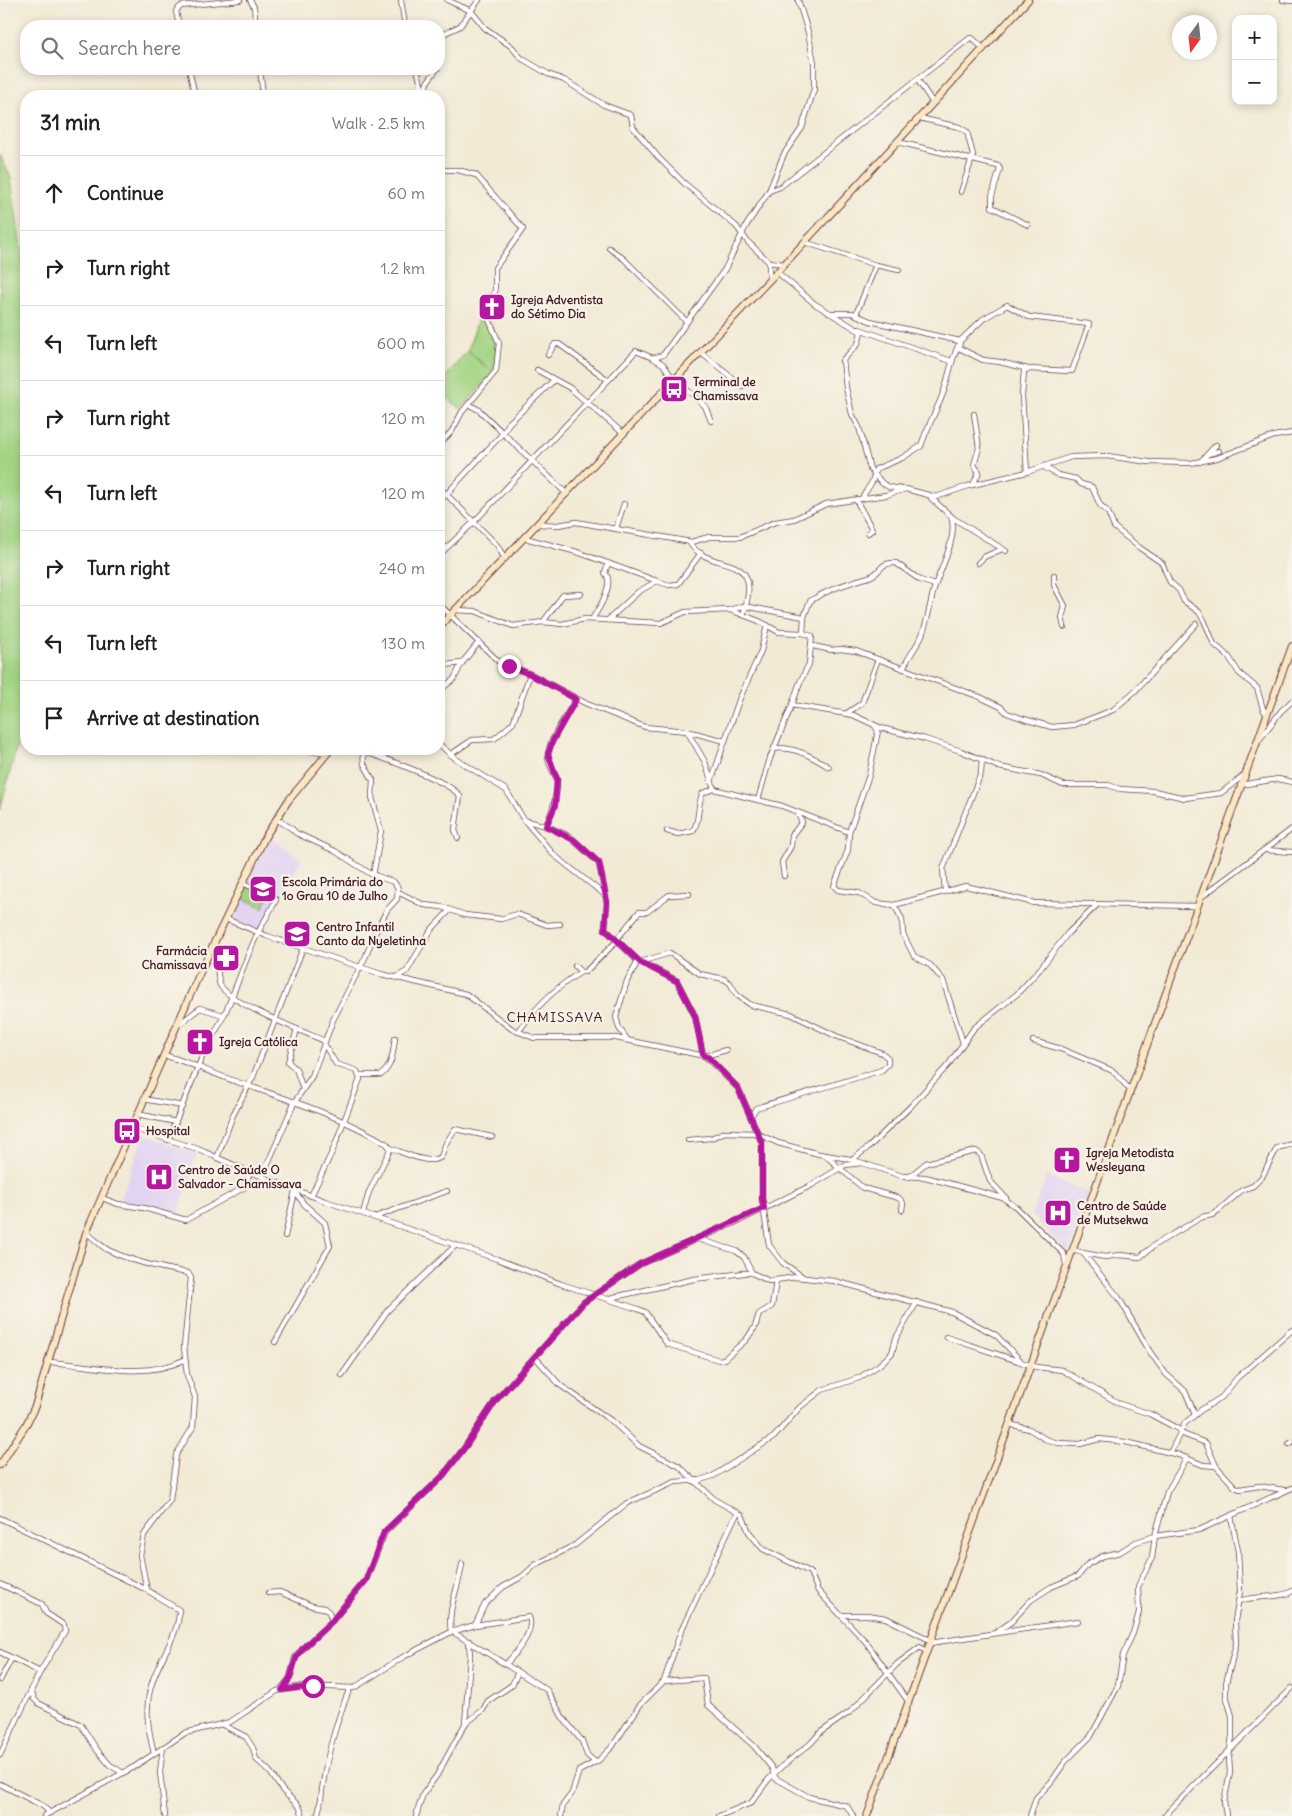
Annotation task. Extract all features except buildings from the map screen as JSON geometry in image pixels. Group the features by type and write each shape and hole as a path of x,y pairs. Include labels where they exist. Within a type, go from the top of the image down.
{"street":[{"path":"178,20 176,11 178,8 197,2 240,0"},
{"path":"250,0 254,7 255,20"},
{"path":"401,0 404,20"},
{"path":"447,0 471,11 484,28 512,46 525,60 549,75 564,80 604,105 631,115 633,127 658,157 702,200 736,226 769,262 784,264"},
{"path":"445,33 460,26 479,0"},
{"path":"663,364 664,355 735,253 742,234 770,191 784,154 802,128 814,89 814,63 808,32 798,0"},
{"path":"445,620 506,559 777,272 1028,0"},
{"path":"1282,0 1292,1"},
{"path":"467,16 475,16"},
{"path":"770,191 780,187 971,37 984,49"},
{"path":"190,75 194,90"},
{"path":"261,75 262,90"},
{"path":"418,75 422,90"},
{"path":"425,90 433,75"},
{"path":"917,79 933,103"},
{"path":"920,118 964,129 969,136 972,159 961,192"},
{"path":"898,142 998,166 1000,169 992,196 992,208 1028,225"},
{"path":"445,170 458,170 476,175 523,229 495,268 495,292 484,310 499,343 496,371 468,404 445,438"},
{"path":"804,242 876,265 899,270"},
{"path":"608,248 624,259 687,322"},
{"path":"769,262 769,279"},
{"path":"856,314 876,265"},
{"path":"777,272 829,313 858,329 951,361"},
{"path":"858,499 865,494 880,466 898,460 921,446 928,425 934,416 944,390 951,361 959,343 983,319 1008,305 1029,317 1089,324 1072,371 1028,369 983,360 959,348 959,343"},
{"path":"829,313 856,314 870,321 959,343"},
{"path":"858,329 861,332 858,344 842,361 852,414 859,427 874,475 889,487 903,489 931,498 951,516 1004,550 984,557 978,563"},
{"path":"548,355 555,344 559,344 608,380"},
{"path":"445,549 474,522 636,351 663,364 675,380 705,406 711,421"},
{"path":"700,352 742,386"},
{"path":"653,358 664,355"},
{"path":"1027,472 1022,396 1024,371 1028,369"},
{"path":"537,370 570,388 624,434"},
{"path":"506,559 497,545 446,494 503,433 509,424 554,380"},
{"path":"468,404 503,433 567,494"},
{"path":"973,485 979,472 974,465 979,448 974,414"},
{"path":"931,498 973,485 1027,472 1071,457 1108,456 1151,462 1200,462 1217,458 1282,433 1292,433"},
{"path":"1200,462 1216,445"},
{"path":"1208,454 1219,451"},
{"path":"1044,467 1058,475 1076,479 1081,484 1092,487 1100,505 1108,512 1114,527 1162,563 1170,582 1179,590 1184,601 1199,612 1214,644 1229,657 1239,673 1257,688 1263,709 1267,715"},
{"path":"538,524 558,525 576,522 616,528 643,535 660,535 689,542 709,537 746,536 775,522 794,519 818,506 886,495 903,489"},
{"path":"858,499 872,530 868,534"},
{"path":"616,528 624,504"},
{"path":"903,669 923,633 935,585 945,561 954,528 951,516"},
{"path":"526,538 608,563 669,585 678,584 701,553"},
{"path":"689,542 701,553 743,571 749,586 743,614"},
{"path":"592,619 602,604 608,583 605,573 608,563"},
{"path":"803,633 804,617 810,601 822,593 870,577 885,564 896,563 920,580 935,585"},
{"path":"1054,575 1054,585 1065,606 1062,618 1064,628"},
{"path":"607,620 638,592 657,581"},
{"path":"542,622 563,595 581,594"},
{"path":"452,612 486,614 513,626 542,622 562,624 592,619 661,623 685,612 730,610 745,606 804,617"},
{"path":"445,608 452,612 498,661 530,674 576,699 645,727 687,731 725,741"},
{"path":"730,610 767,624 779,632 803,633 812,636 809,664 774,749 758,800"},
{"path":"711,782 740,700 761,651 767,624"},
{"path":"812,646 832,650 849,650 878,659 980,697 1001,707 1007,713 1024,719 1052,727 1074,726 1113,710 1135,691 1196,624"},
{"path":"445,686 454,679 462,663 479,642"},
{"path":"867,1816 1028,1372 1034,1366 1066,1266 1292,646"},
{"path":"847,714 862,703 878,659"},
{"path":"445,666 462,663"},
{"path":"450,755 472,740 494,739 513,723 530,674"},
{"path":"546,826 555,806 557,779 548,754 552,742 576,699"},
{"path":"1257,742 1281,711 1292,701"},
{"path":"792,705 847,714 874,725 925,739 999,767 1041,775 1066,785 1105,784 1185,798 1221,793 1245,779 1278,779 1292,782"},
{"path":"874,725 878,732 869,775 849,832 848,850 834,886 838,890 865,895 876,903 894,905 945,891 973,886 1034,902 1198,906"},
{"path":"687,731 705,762 714,789"},
{"path":"774,749 784,748 792,750 817,759 830,767"},
{"path":"445,750 506,790 528,827 554,855 606,896"},
{"path":"0,1465 29,1419 49,1362 86,1233 143,1099 243,883 276,819 327,755"},
{"path":"363,755 364,764 373,780 372,797 381,831 374,876"},
{"path":"373,755 448,784 459,794 455,830 458,838"},
{"path":"945,891 943,869 981,773 982,759"},
{"path":"1231,787 1245,779"},
{"path":"667,831 678,834 693,832 698,820 700,798 703,793 714,789 758,800 849,832"},
{"path":"784,876 782,862 791,846 792,835 802,822 798,813"},
{"path":"262,1177 294,1103 312,1076 324,1043 383,917 397,899 398,892 394,882 374,876 355,866 335,851 296,833 276,819"},
{"path":"524,820 546,826 574,840 599,863 606,896 605,928 638,960 677,981 695,1016 704,1055 738,1088 751,1116 762,1149 762,1199 769,1245 790,1270 803,1277"},
{"path":"1200,898 1292,829"},
{"path":"1266,850 1292,852"},
{"path":"168,1140 207,1045 215,1035 258,932 276,899 243,883"},
{"path":"398,892 424,905 442,907 466,915 510,918 517,914 547,925 560,924"},
{"path":"518,1032 535,1010 568,980 581,972 585,972 595,964 617,941 638,912 647,912 669,895 688,894"},
{"path":"894,905 902,919 903,934 914,956 930,965 943,980 963,1043"},
{"path":"852,1160 872,1144 911,1106 949,1064 963,1043 981,1022 1021,990 1068,933 1097,905"},
{"path":"397,977 407,971 431,930 450,910"},
{"path":"226,919 303,948 360,966 466,994 494,1017 518,1032 539,1040 602,1036 704,1055 726,1050"},
{"path":"215,943 219,982 223,989 232,997 324,1043 336,1064 357,1071 359,1075 360,1079 312,1196"},
{"path":"217,1158 233,1114 249,1086 303,948"},
{"path":"638,960 670,953 700,974 724,979 730,983 737,996 751,1005 791,1014 836,1036 882,1053 888,1058 888,1064 882,1070 756,1108 751,1116"},
{"path":"628,1040 619,1028 616,1017 627,981 638,960"},
{"path":"575,966 581,972"},
{"path":"178,1025 200,1008 223,1015"},
{"path":"297,1029 288,1062 296,1070 303,1089"},
{"path":"359,1075 381,1075 386,1070 392,1061 395,1038"},
{"path":"1033,1040 1061,1049 1113,1071 1130,1090"},
{"path":"164,1055 200,1065 249,1086 343,1121 383,1141 390,1148 406,1156 437,1160 441,1157 446,1143 455,1129 492,1137"},
{"path":"143,1099 183,1106"},
{"path":"137,1114 176,1122"},
{"path":"132,1128 217,1158 294,1190 645,1312 667,1344 719,1360 724,1359 746,1340 755,1327 759,1314 772,1306 776,1281"},
{"path":"688,1140 711,1138 725,1132 756,1133 778,1143 852,1160 909,1177 925,1177 1007,1199"},
{"path":"1064,1254 1072,1251 1105,1257 1121,1255 1140,1258 1157,1244 1202,1217 1212,1215 1242,1190 1253,1186 1262,1177 1277,1148 1292,1144"},
{"path":"363,1214 369,1192 390,1148"},
{"path":"909,1177 926,1163 976,1151 981,1155 990,1180 1064,1254 1066,1266"},
{"path":"825,1155 841,1167 862,1188 899,1198 902,1203 902,1210"},
{"path":"282,1690 290,1678 296,1658 304,1647 332,1621 366,1580 384,1532 448,1470 496,1400 584,1302 640,1264 812,1185 841,1167 862,1163"},
{"path":"102,1198 118,1204 144,1208 186,1220 245,1187 250,1172"},
{"path":"285,1236 294,1190"},
{"path":"275,1342 330,1246 325,1223 304,1204 294,1190"},
{"path":"375,1217 447,1191"},
{"path":"86,1233 96,1238 106,1249 150,1266 190,1275 184,1360 195,1396 193,1427 176,1455 168,1504 144,1535 140,1554 147,1590"},
{"path":"697,1239 740,1253 752,1273"},
{"path":"342,1375 388,1310 456,1245"},
{"path":"1083,1253 1119,1298 1150,1352 1166,1374 1185,1391 1195,1415"},
{"path":"607,1298 694,1279 752,1273 776,1281 803,1277 834,1280 952,1312 996,1335 1020,1360"},
{"path":"475,1625 485,1604 503,1587 523,1576 535,1565 575,1546 627,1503 675,1482 693,1481 713,1476 774,1437 800,1407 822,1390 859,1378 880,1365 892,1353 897,1337 917,1302"},
{"path":"1170,1453 1180,1431 1195,1415 1222,1397 1237,1378 1292,1330"},
{"path":"946,1337 1034,1366 1062,1370 1120,1404 1150,1414 1206,1443 1216,1466 1224,1477 1238,1488 1259,1486 1290,1489"},
{"path":"534,1356 555,1379 582,1402 613,1422 640,1447 679,1466 693,1481 724,1507 744,1516 749,1532 763,1549 810,1572 818,1591 866,1642 908,1702"},
{"path":"49,1362 122,1370 147,1370 162,1368 184,1360"},
{"path":"1009,1424 1029,1429 1045,1439 1058,1443 1080,1444 1105,1440 1126,1442 1187,1458 1203,1465 1216,1466"},
{"path":"1030,1816 1036,1798 1051,1782 1065,1762 1091,1736 1118,1686 1124,1655 1133,1634 1139,1612 1138,1586 1151,1563 1155,1536 1167,1492 1187,1458"},
{"path":"995,1633 1010,1622 1031,1600 1048,1588 1078,1576 1088,1564 1103,1556 1120,1552 1136,1542 1155,1536 1194,1532 1217,1520 1231,1516 1237,1511 1259,1504 1290,1489"},
{"path":"561,1816 563,1805 572,1794 579,1771 595,1762 612,1748 640,1705 664,1681 684,1623 738,1513"},
{"path":"1226,1816 1224,1801 1230,1773 1229,1757 1232,1747 1232,1716 1226,1691 1236,1644 1235,1621 1240,1581 1231,1516"},
{"path":"0,1518 147,1590 177,1608 179,1614 152,1683 148,1715 154,1753"},
{"path":"452,1632 452,1603 459,1583 462,1564"},
{"path":"0,1584 42,1604 46,1612 64,1625 64,1636 40,1672 0,1755"},
{"path":"1239,1601 1254,1597 1287,1595 1292,1591"},
{"path":"268,1593 280,1592 312,1606 324,1608 330,1612 332,1621"},
{"path":"841,1615 868,1615 886,1618 930,1642 1078,1621"},
{"path":"0,1784 43,1806 46,1815 123,1773 185,1733 223,1725 282,1690 303,1686 350,1688 403,1657 452,1632 475,1625 526,1616 530,1618 529,1627 522,1644 506,1664"},
{"path":"452,1632 469,1640 547,1690 563,1718 582,1741 587,1755 595,1762"},
{"path":"466,1724 470,1656 469,1640"},
{"path":"719,1816 751,1803 774,1774 822,1732 850,1712 889,1673 920,1647 926,1651"},
{"path":"0,1652 40,1672"},
{"path":"0,1680 12,1658"},
{"path":"416,1816 423,1794 437,1775 466,1724 483,1710 488,1701 512,1685 518,1672"},
{"path":"664,1681 704,1678 708,1705 749,1744 754,1746 772,1768 775,1778 810,1796 847,1806 853,1816"},
{"path":"317,1816 322,1800 324,1778 344,1703 350,1688"},
{"path":"1164,1816 1292,1688"},
{"path":"32,1691 34,1699 38,1703 81,1725 97,1750 110,1765 123,1773"},
{"path":"223,1725 246,1737 253,1748 256,1759 270,1772 282,1791 299,1806 303,1816"},
{"path":"164,1747 160,1772 165,1816"}],"shaded area":[{"name":"Escola Primária do 1o Grau 10 de Julho","path":"269,837 302,859 258,930 228,918"},
{"name":"Centro Infantil Canto da Nyeletinha","path":"291,921 311,928 303,948 284,940"},
{"name":"Centro de Saúde O Salvador - Chamissava","path":"144,1135 197,1154 178,1216 120,1199"},
{"name":"Centro de Saúde de Mutsekwa","path":"1047,1176 1091,1194 1068,1252 1031,1215"}],"green space":[{"path":"0,155 11,178 20,242 20,734 0,810"},
{"path":"478,319 491,324 497,351 492,371 461,409 445,396 445,378 467,351 490,370 468,350"},
{"path":"246,886 269,896 263,908 241,897"}],"place":[{"name":"Igreja Adventista do Sétimo Dia","path":"492,307"},
{"name":"Terminal de Chamissava","path":"674,389"},
{"name":"Escola Primária do 1o Grau 10 de Julho","path":"263,889"},
{"name":"Centro Infantil Canto da Nyeletinha","path":"297,934"},
{"name":"Farmácia Chamissava","path":"226,958"},
{"name":"Igreja Católica","path":"200,1042"},
{"name":"Hospital","path":"127,1131"},
{"name":"Igreja Metodista Wesleyana","path":"1067,1160"},
{"name":"Centro de Saúde O Salvador - Chamissava","path":"159,1177"},
{"name":"Centro de Saúde de Mutsekwa","path":"1058,1213"}],"district":[{"name":"CHAMISSAVA","path":"555,1017"}],"route":[{"path":"313,1686 282,1690 290,1678 292,1666 296,1658 304,1647 326,1628 358,1592 366,1580 387,1528 442,1477 465,1447 496,1400 562,1324 594,1294 623,1277 640,1264 764,1208 761,1173 762,1143 738,1088 708,1057 703,1055 695,1016 683,990 672,977 648,967 636,959 633,954 608,933 604,925 607,902 599,863 569,836 546,826 555,806 554,794 557,779 548,757 549,747 576,699 530,674 509,666"}]}
